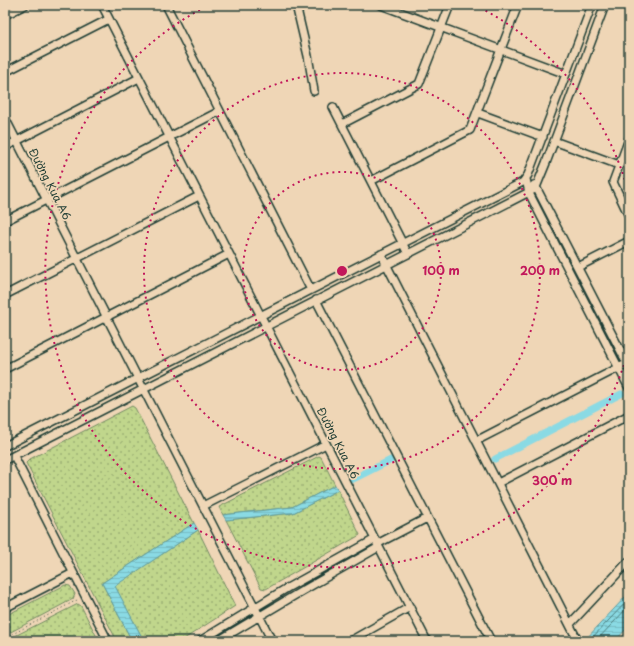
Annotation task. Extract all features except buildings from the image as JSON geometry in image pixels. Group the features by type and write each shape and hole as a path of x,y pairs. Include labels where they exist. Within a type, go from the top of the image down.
{"street":[{"path":"5,16 25,5"},
{"name":"Đường Kua A6","path":"102,5 427,641"},
{"path":"166,5 311,290"},
{"path":"296,5 308,56 314,91"},
{"path":"381,5 566,74"},
{"path":"342,124 418,86 450,5"},
{"path":"371,181 466,134 472,128 518,5"},
{"path":"6,443 137,379 521,183 526,179 543,137 592,5"},
{"path":"5,460 316,300 529,193 536,187 605,5"},
{"path":"5,72 109,19"},
{"path":"579,39 591,43"},
{"path":"5,147 140,78"},
{"path":"556,102 567,106"},
{"path":"333,107 408,254"},
{"path":"5,221 220,111"},
{"path":"478,112 543,137"},
{"name":"Đường Kua A6","path":"5,118 142,389 272,641"},
{"path":"629,139 613,182 629,216"},
{"path":"554,141 619,165"},
{"path":"476,441 628,364 536,187 526,179"},
{"path":"526,179 529,193 629,388"},
{"path":"6,293 199,196"},
{"path":"578,267 629,241"},
{"path":"5,369 229,254"},
{"path":"381,254 577,638"},
{"path":"316,300 491,641"},
{"path":"498,483 629,415"},
{"path":"203,506 326,444"},
{"path":"14,456 108,641"},
{"path":"200,641 254,608 427,518"},
{"path":"218,641 377,543"},
{"path":"570,624 629,561"},
{"path":"5,608 73,573"},
{"path":"350,641 410,607"}],"path":[{"path":"5,638 80,599"},
{"path":"625,641 629,636"}],"green space":[{"path":"132,406 135,408 194,523 102,583 132,641 117,641 26,463 30,459"},
{"path":"319,456 321,457 335,485 292,507 223,515 219,507"},
{"path":"338,490 360,535 266,589 261,588 226,520 293,513"},
{"path":"198,530 235,606 181,641 144,641 114,586"},
{"path":"65,585 70,586 75,594 73,599 5,635 5,616"},
{"path":"78,604 81,606 99,641 5,641"}],"water":[{"path":"335,485 338,490 293,513 226,520 223,515 292,507"},
{"path":"194,523 198,530 115,586 144,641 132,641 102,583"},
{"path":"629,593 629,626 615,641 584,641"}],"waterway":[{"path":"495,459 621,394"},
{"path":"353,479 391,460"}]}
